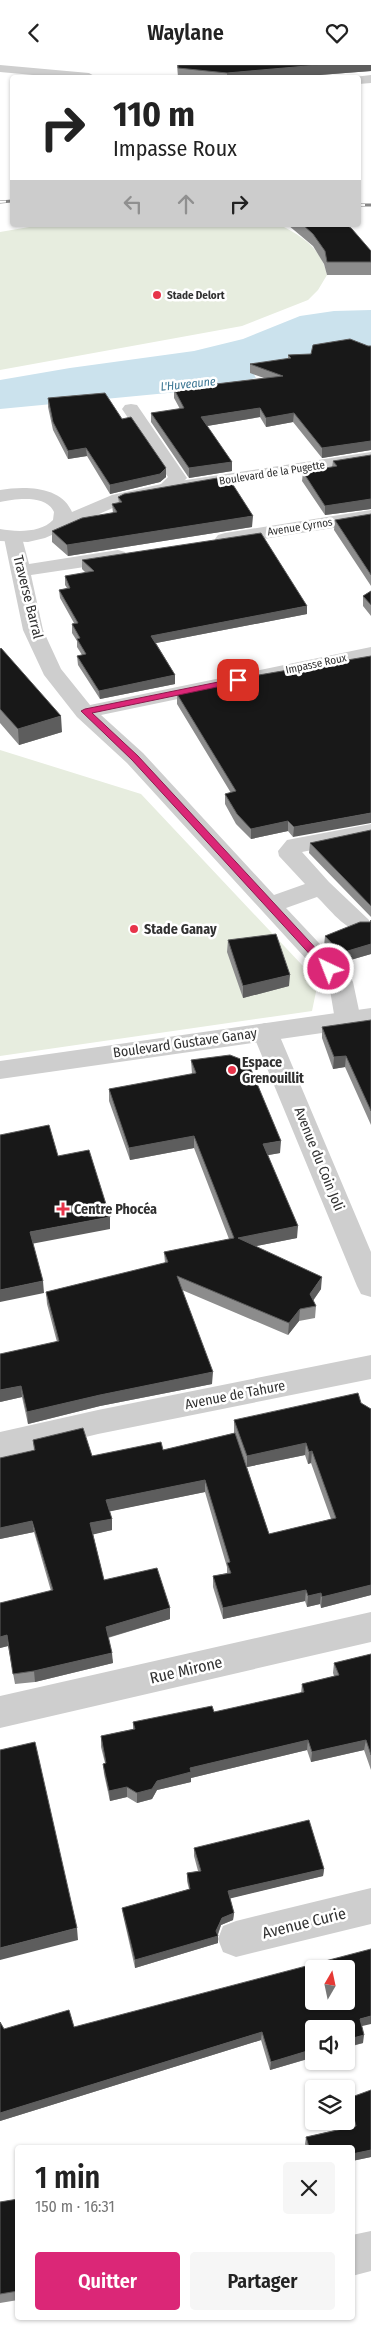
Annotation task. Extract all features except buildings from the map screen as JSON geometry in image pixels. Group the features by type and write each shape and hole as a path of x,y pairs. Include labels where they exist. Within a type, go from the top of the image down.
{"street":[{"path":"0,68 69,75"},
{"path":"131,409 171,484"},
{"name":"Boulevard de la Pugette","path":"59,505 371,445"},
{"name":"Boulevard de la Pugette","path":"7,537 40,534 119,499 171,484 371,457"},
{"path":"0,496 28,493 51,499 63,511 63,518 58,525"},
{"name":"Avenue Cyrnos","path":"206,542 371,516"},
{"name":"Traverse Barral","path":"7,537 21,571 33,630 50,671 85,711 135,758 341,982 360,1018"},
{"path":"21,571 138,553"},
{"name":"Impasse Roux","path":"85,711 371,653"},
{"path":"361,925 291,856 290,851 295,845 371,831"},
{"path":"270,905 321,887"},
{"name":"Boulevard Gustave Ganay","path":"0,1070 360,1018"},
{"name":"Avenue du Coin Joli","path":"265,1032 371,1286"},
{"name":"Avenue de Tahure","path":"0,1445 98,1422 371,1367"},
{"name":"Rue Mirone","path":"0,1712 371,1627"},
{"name":"Avenue Curie","path":"236,1939 371,1906"},
{"path":"355,2255 371,2251"}],"shaded area":[{"name":"Stade Delort","path":"29,227 284,227 310,244 321,258 327,275 318,290 308,300 242,326 0,370 0,232"},
{"name":"Stade Ganay","path":"0,750 141,794 318,982 312,1011 0,1056"}],"water":[{"name":"L'Huveaune","path":"371,310 371,357 252,371 256,378 199,390 0,409 0,380 70,368 194,351 243,339 300,316 334,311"}],"railway":[{"path":"0,202 10,201"},
{"path":"361,205 371,205"}],"place":[{"name":"Stade Delort","path":"157,295"},
{"name":"Stade Ganay","path":"134,929"},
{"name":"Espace Grenouillit","path":"232,1070"},
{"name":"Centre Phocéa","path":"63,1209"}],"route":[{"path":"238,680 85,711 135,758 329,969"}]}
